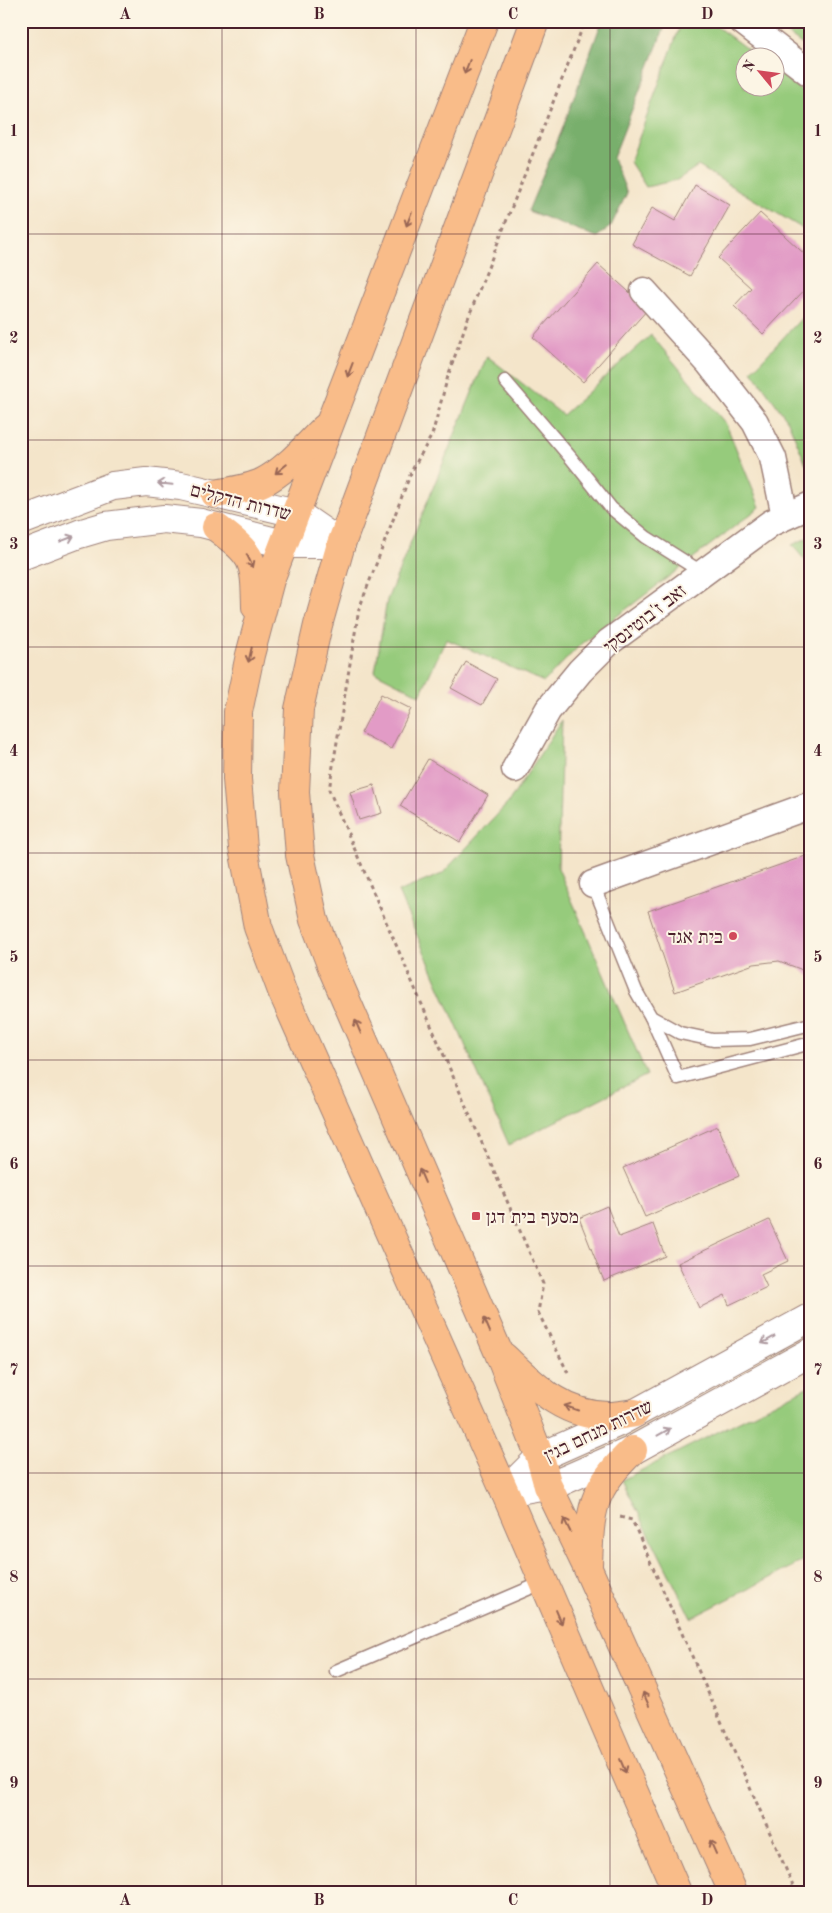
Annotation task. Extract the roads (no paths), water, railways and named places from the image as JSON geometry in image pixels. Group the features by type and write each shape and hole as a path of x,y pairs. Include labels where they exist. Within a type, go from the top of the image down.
{"main road":[{"path":"484,21 270,580 238,712 237,778 242,848 258,927 286,1000 505,1492 677,1892"},
{"path":"535,21 341,544 318,625 300,708 294,792 300,855 314,920 333,970 498,1351 540,1457 548,1486 588,1569 733,1892"},
{"path":"214,494 238,490 263,482 282,470 330,424"},
{"path":"216,527 240,545 252,560 256,575 257,628"},
{"path":"498,1351 540,1391 563,1406 590,1414 609,1416 636,1413"},
{"path":"588,1569 592,1510 600,1488 617,1464 633,1450"}],"street":[{"path":"742,21 811,74"},
{"path":"644,291 709,363 755,422 773,458 785,516"},
{"name":"שדרות הדקלים","path":"21,521 113,486 146,482 181,486 296,513 341,544"},
{"name":"זאב ז'בוטינסקי","path":"516,769 548,710 580,671 609,642 771,523 811,505"},
{"name":"שדרות הדקלים","path":"21,556 106,526 164,519 201,523 284,544 341,544"},
{"path":"593,884 811,805"},
{"name":"שדרות מנחם בגין","path":"505,1492 540,1457 636,1413 811,1317"},
{"name":"שדרות מנחם בגין","path":"505,1492 558,1483 633,1450 811,1352"}],"lane":[{"path":"505,381 611,508 646,537 703,573"},
{"path":"593,884 636,991 651,1017 678,1078 811,1043"},
{"path":"651,1017 680,1033 713,1040 750,1039 811,1024"},
{"path":"336,1671 544,1582"}],"place":[{"name":"בית אגד","path":"733,936"},
{"name":"מסעף בית דגן","path":"476,1216"}]}
